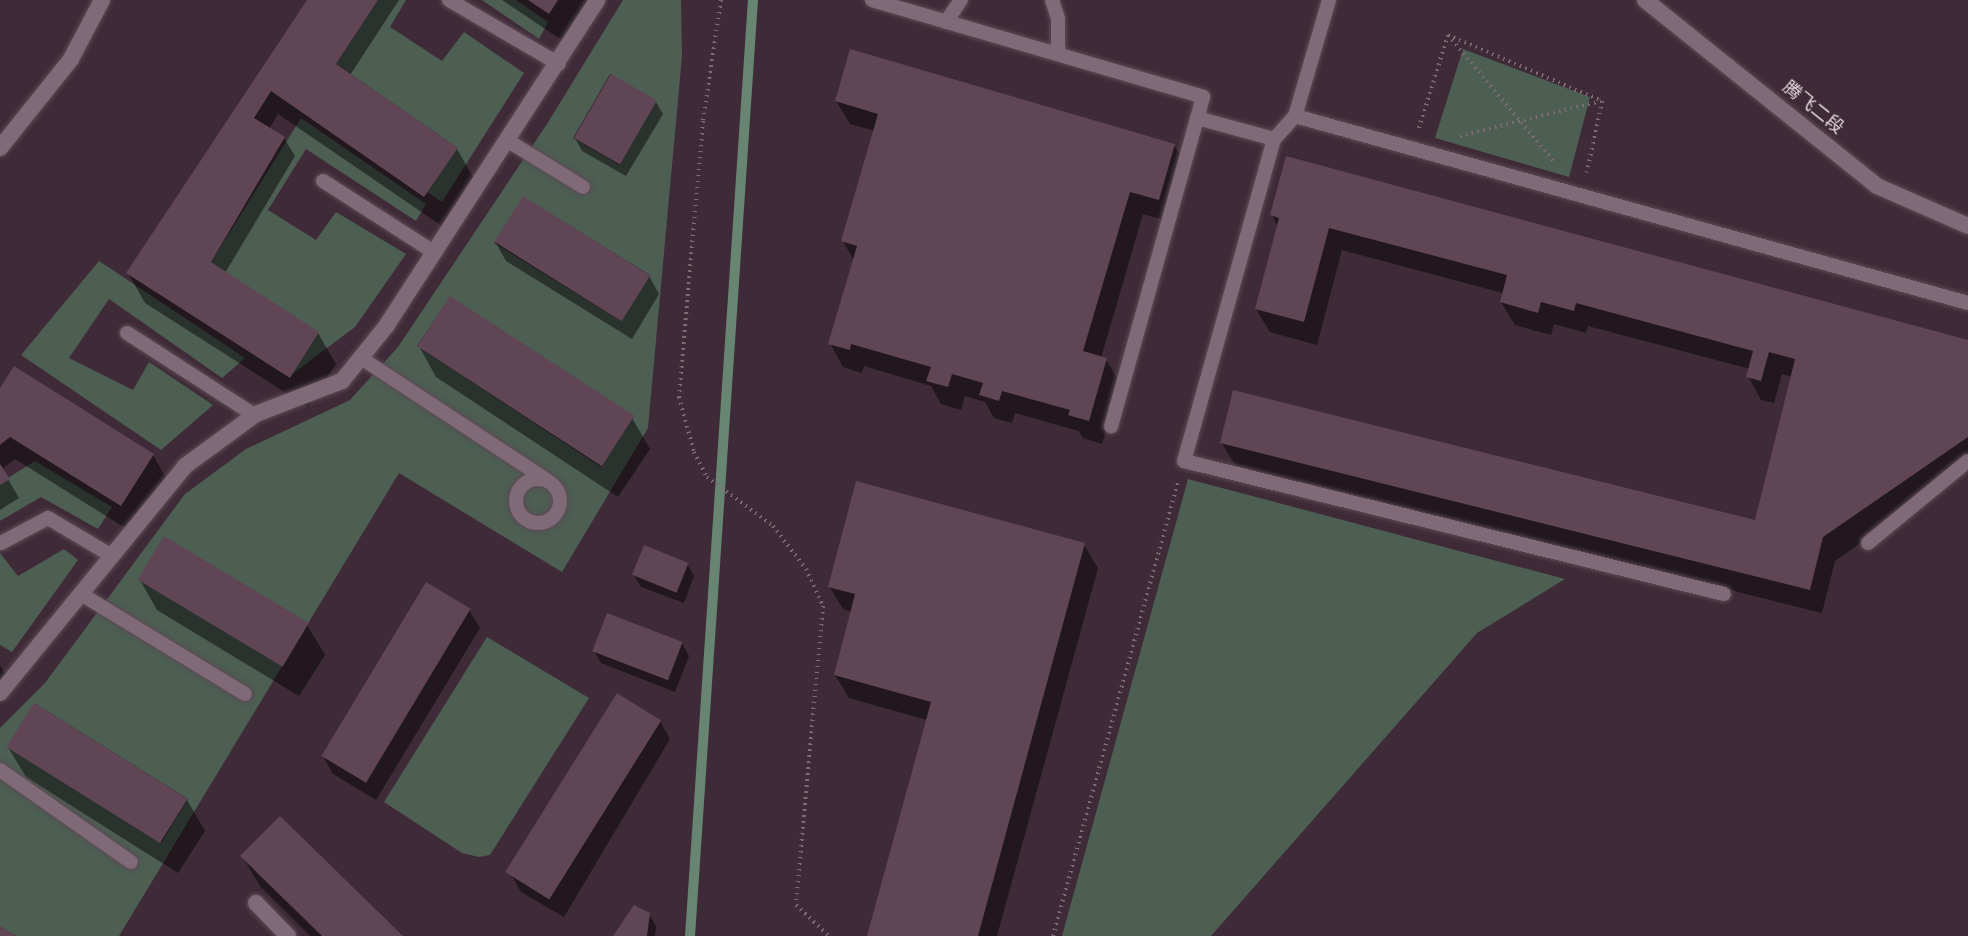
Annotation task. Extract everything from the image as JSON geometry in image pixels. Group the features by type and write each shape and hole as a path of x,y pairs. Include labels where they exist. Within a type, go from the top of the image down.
{"street":[{"path":"0,148 71,59 102,0"},
{"path":"0,693 185,466 254,415 342,381 387,326 559,64 597,0"},
{"name":"腾飞二段","path":"1645,0 1877,186 1968,226"},
{"path":"256,903 288,936"}],"lane":[{"path":"449,0 559,64"},
{"path":"872,0 1203,97 1111,426"},
{"path":"946,22 961,0"},
{"path":"1052,0 1058,20 1058,54"},
{"path":"1329,0 1295,116 1274,139 1184,461 1724,594"},
{"path":"1295,116 1968,303"},
{"path":"1197,118 1274,139"},
{"path":"508,141 583,187"},
{"path":"323,181 435,253"},
{"path":"127,333 254,415"},
{"path":"361,358 547,480"},
{"path":"1868,543 1968,461"},
{"path":"1,543 48,518 112,556"},
{"path":"81,594 245,694"},
{"path":"0,770 131,862"}],"path":[{"path":"721,0 703,122 680,397 694,452 706,477 773,526 806,569 823,606 796,905 829,936"},
{"path":"1448,35 1602,101"},
{"path":"1448,35 1583,196"},
{"path":"1412,148 1448,35"},
{"path":"1455,138 1602,101"},
{"path":"1583,196 1602,101"},
{"path":"1053,936 1184,461"}],"green space":[{"path":"378,0 406,0 390,27 442,61 464,32 524,73 442,202 427,192 458,148 336,64"},
{"path":"482,0 516,0 548,22 539,39"},
{"path":"623,0 681,0 682,56 648,428 562,572 399,473 119,936 16,936 0,926 0,728 45,683 185,494 246,449 350,400 398,347 547,124","holes":["610,74 656,101 619,165 573,138","523,197 650,275 621,321 494,243","450,297 633,418 601,467 417,346","34,703 188,799 161,843"]},
{"path":"1463,49 1590,97 1569,177 1435,138"},
{"path":"301,118 426,204 416,221 306,149 268,210 316,240 336,212 406,254 355,327 291,375 211,262"},
{"path":"99,261 245,358 222,378 109,299 69,358 133,390 149,362 213,405 161,450 21,355"},
{"path":"35,461 112,507 98,529 41,497 0,521 0,483"},
{"path":"1188,479 1565,579 1477,633 1211,936 1062,936"},
{"path":"64,549 78,560 12,652 0,645 0,553 18,576"},
{"path":"487,637 589,698 490,855 479,857 462,853 384,802"}],"building":[{"path":"307,0 378,0 336,64 458,148 424,197 271,91 254,118 285,137 211,262 319,332 290,378 126,273"},
{"path":"528,0 558,0 549,14"},
{"path":"850,49 1175,144 1159,200 1130,192 1083,351 1107,358 1089,421 1068,415 1070,410 1002,391 999,401 979,395 983,383 952,374 948,387 926,381 931,367 851,344 850,350 828,344 857,246 841,241 878,114 835,101"},
{"path":"611,74 657,100 620,165 574,138"},
{"path":"1286,156 1968,340 1968,437 1823,537 1810,590 1220,443 1233,390 1755,520 1795,359 1769,352 1761,381 1746,377 1753,351 1576,303 1574,311 1541,302 1538,313 1500,302 1507,275 1329,228 1304,322 1255,309 1279,218 1270,215"},
{"path":"523,196 650,275 622,321 494,242"},
{"path":"450,296 635,416 602,466 417,346"},
{"path":"14,366 154,454 121,506 10,437 0,445 0,388"},
{"path":"0,464 10,479 0,485"},
{"path":"856,481 1085,543 978,936 867,936 931,702 834,675 855,594 828,587"},
{"path":"164,536 309,623 283,667 138,580"},
{"path":"644,545 689,563 677,593 632,575"},
{"path":"426,582 471,609 366,783 321,756"},
{"path":"607,613 683,642 668,680 592,651"},
{"path":"617,693 661,721 549,899 505,872"},
{"path":"34,703 187,799 160,843 6,747"},
{"path":"280,816 403,936 322,936 240,856"},
{"path":"634,905 650,913 647,936 613,936"},
{"path":"0,926 16,936 0,936"}],"waterway":[{"path":"690,936 753,0"}]}
